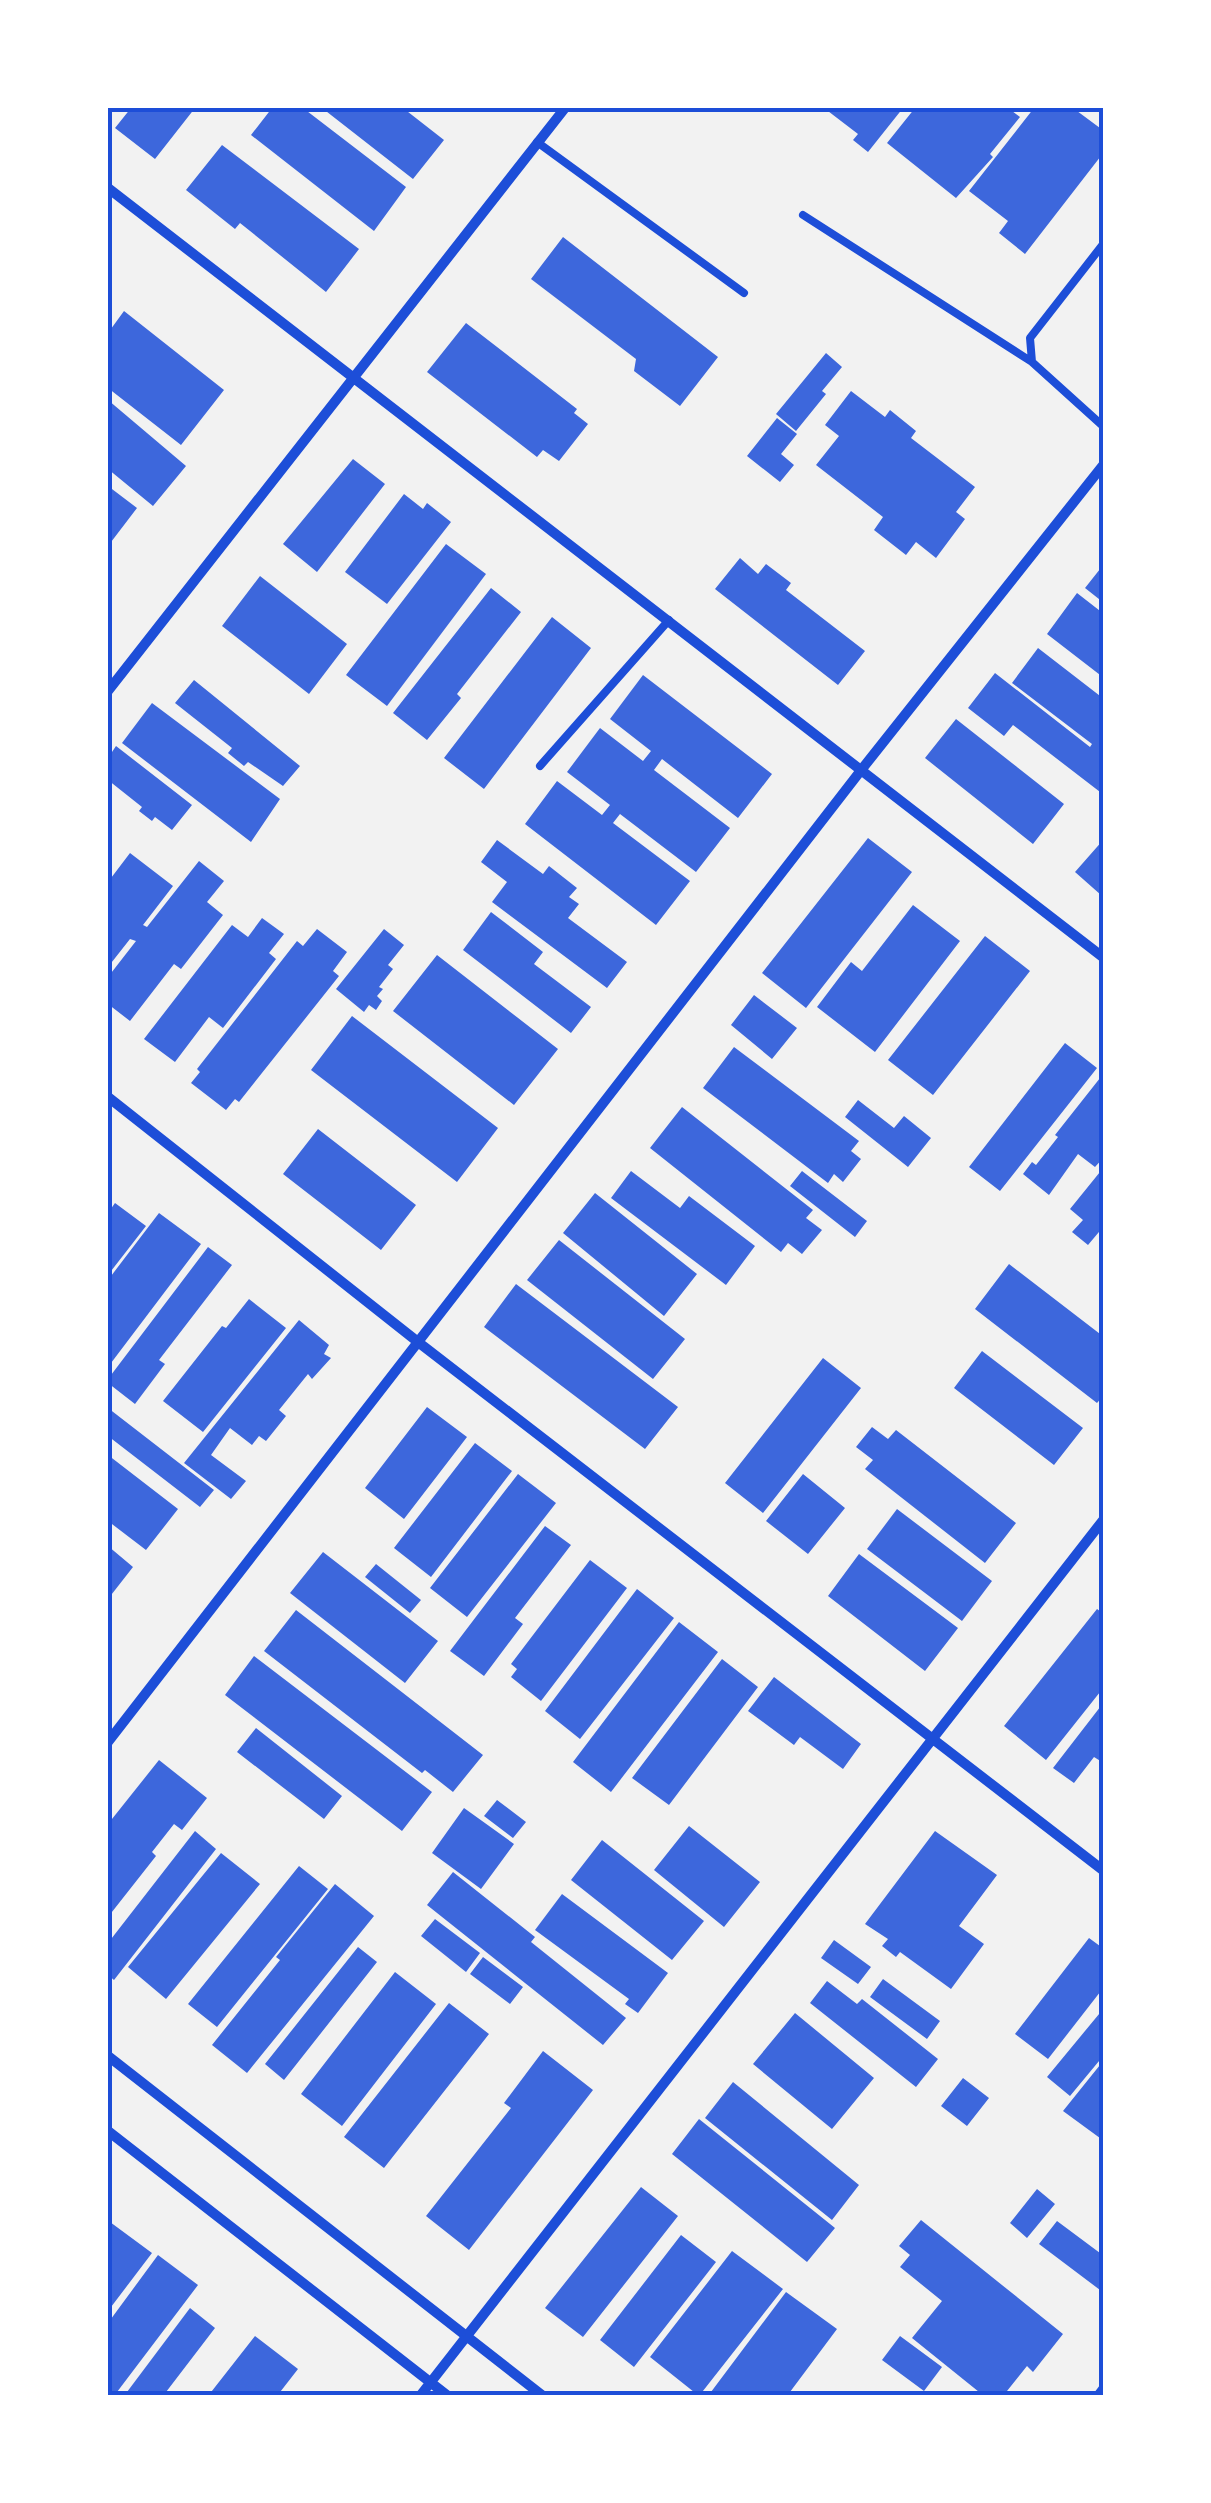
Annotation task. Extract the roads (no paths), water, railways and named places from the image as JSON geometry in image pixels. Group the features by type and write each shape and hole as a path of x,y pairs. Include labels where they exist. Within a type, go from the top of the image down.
{"street":[{"path":"108,691 565,108"},
{"path":"108,188 1104,958"},
{"path":"108,1742 862,769 1104,464"},
{"path":"108,1097 1104,1872"},
{"path":"420,2396 1104,1519"},
{"path":"108,2056 543,2396"},
{"path":"108,2131 448,2396"}],"lane":[{"path":"537,142 744,293"},
{"path":"803,215 1032,362 1104,427"},
{"path":"1032,362 1030,338 1104,243"},
{"path":"540,766 669,620"}]}
